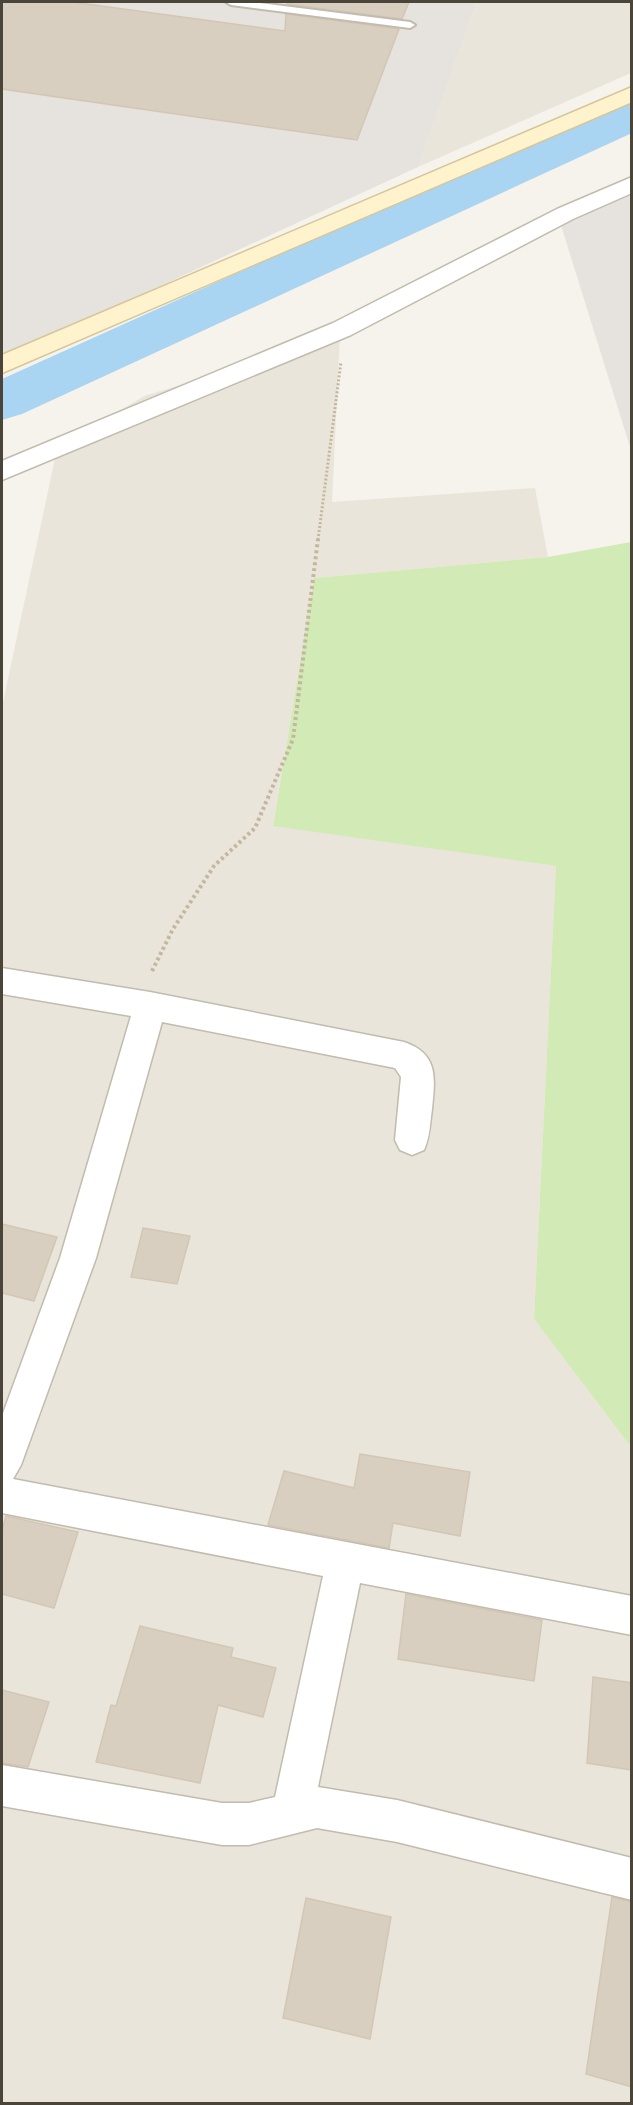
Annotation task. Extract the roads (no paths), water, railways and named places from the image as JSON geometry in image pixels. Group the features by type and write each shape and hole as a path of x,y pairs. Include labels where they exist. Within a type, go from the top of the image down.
{"street":[{"path":"2,365 632,94"},
{"path":"2,471 342,329 565,214 632,184"},
{"path":"2,981 150,1006 404,1056 415,1066 417,1077 412,1140"},
{"path":"2,1466 78,1258 150,1006"},
{"path":"2,1495 632,1616"},
{"path":"292,1812 346,1560"},
{"path":"2,1786 222,1824 249,1824 317,1807 398,1821 632,1880"}],"lane":[{"path":"231,2 410,24"}],"waterway":[{"path":"2,401 632,114"}]}
